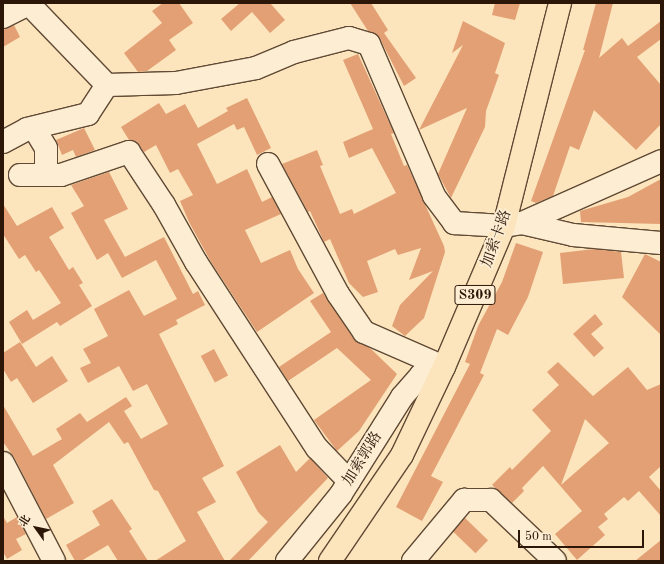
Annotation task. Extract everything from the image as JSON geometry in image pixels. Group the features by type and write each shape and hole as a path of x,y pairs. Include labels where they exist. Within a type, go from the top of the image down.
{"main road":[{"name":"加索卡路","path":"330,561 402,456 513,224 560,3"}],"street":[{"path":"3,17 28,3 107,85 176,82 256,68 294,52 350,38 369,44 434,196 454,223 513,224 573,234 661,243"},
{"path":"3,142 34,128 88,114 107,85"},
{"path":"34,128 46,148 46,175"},
{"path":"20,175 61,175 129,152 164,205 196,262 317,448 349,481"},
{"path":"513,224 661,161"},
{"path":"268,164 335,288 364,332 444,367"},
{"name":"加索郭路","path":"287,561 349,481 402,397 421,375 444,367"},
{"path":"3,463 54,561"},
{"path":"413,561 464,500 491,500 555,561"}],"building":[{"path":"163,3 179,3 193,23 169,40 176,50 147,71 138,72 124,53 162,23 152,11"},
{"path":"240,3 270,3 285,20 270,33 252,12 231,31 221,19"},
{"path":"350,3 371,3 388,30 384,33 416,78 404,86 380,39 368,31"},
{"path":"495,3 520,3 515,20 492,15"},
{"path":"596,3 613,3 599,58 622,38 628,46 661,21 661,39 637,57 661,85 661,124 636,150 594,110 579,150 570,146 553,196 536,203 531,201 585,50 583,50"},
{"path":"463,21 505,43 495,73 499,75 486,111 485,127 451,198 438,174 467,108 419,130 463,45 452,53"},
{"path":"14,25 20,37 3,47 3,30"},
{"path":"358,54 394,133 391,134 404,166 407,165 444,246 445,252 424,318 405,336 392,326 400,305 433,271 409,280 421,248 398,255 395,249 367,261 378,292 363,297 349,283 330,239 324,242 310,211 308,212 282,164 317,150 323,165 320,166 340,214 352,209 354,214 396,193 372,148 349,158 343,142 373,129 343,60"},
{"path":"247,98 271,148 257,155 244,127 237,130 234,124 197,144 217,184 247,169 262,202 272,197 281,214 245,230 261,263 290,250 298,269 314,293 257,332 211,262 189,222 180,201 193,195 178,169 170,173 156,145 144,152 136,142 129,140 121,127 159,103 166,114 185,104 198,128 228,111 226,108"},
{"path":"84,128 95,150 76,157 73,150 62,155 56,140"},
{"path":"109,172 128,209 104,220 125,257 164,237 193,294 198,291 205,305 176,320 178,324 159,334 224,466 202,478 216,502 197,512 225,561 155,561 186,541 158,491 154,490 128,442 124,444 109,422 53,465 74,503 46,519 14,457 3,442 3,405 33,456 62,439 56,429 80,413 87,422 126,397 132,406 124,411 141,439 168,424 147,384 133,391 119,366 88,383 80,368 91,363 83,349 108,336 94,309 129,290 144,316 177,299 156,260 122,278 108,253 97,260 71,213 84,206 71,185"},
{"path":"661,179 661,224 581,222 580,211 628,197"},
{"path":"3,204 17,226 52,207 64,228 49,237 69,270 73,267 83,283 79,285 92,306 60,326 57,322 22,344 9,322 27,310 33,320 61,303 39,270 36,272 25,255 19,259 3,234"},
{"path":"516,243 543,252 528,297 508,335 497,329 480,373 484,375 431,476 443,482 422,521 396,507 470,364 465,362 478,326 502,282"},
{"path":"594,249 621,252 624,278 563,284 560,253"},
{"path":"645,254 661,262 661,335 622,297"},
{"path":"323,293 354,339 371,349 397,374 359,431 337,451 314,420 371,380 337,348 288,381 279,367 331,332 310,301"},
{"path":"595,314 603,324 591,334 604,348 594,357 573,334"},
{"path":"20,342 36,367 52,356 68,381 33,403 17,378 11,382 3,369 3,353"},
{"path":"214,349 228,375 215,383 201,356"},
{"path":"558,362 593,396 628,367 647,390 661,384 661,466 649,477 661,491 661,516 639,491 628,501 624,497 604,514 608,519 598,527 605,535 577,560 555,534 582,511 543,466 522,488 524,491 512,503 492,485 510,467 512,470 551,431 532,410 559,385 547,372","holes":["585,419 609,443 561,485"]},
{"path":"280,445 296,472 310,458 328,478 248,561 229,561 268,522 258,512 236,472"},
{"path":"112,499 132,529 129,531 148,561 118,561 108,545 81,561 75,561 66,545 100,525 92,511"},
{"path":"3,516 7,523 17,517 26,534 16,539 22,550 7,559 3,552"},
{"path":"465,518 488,540 476,553 452,531"},
{"path":"661,540 661,561 635,561"}]}
